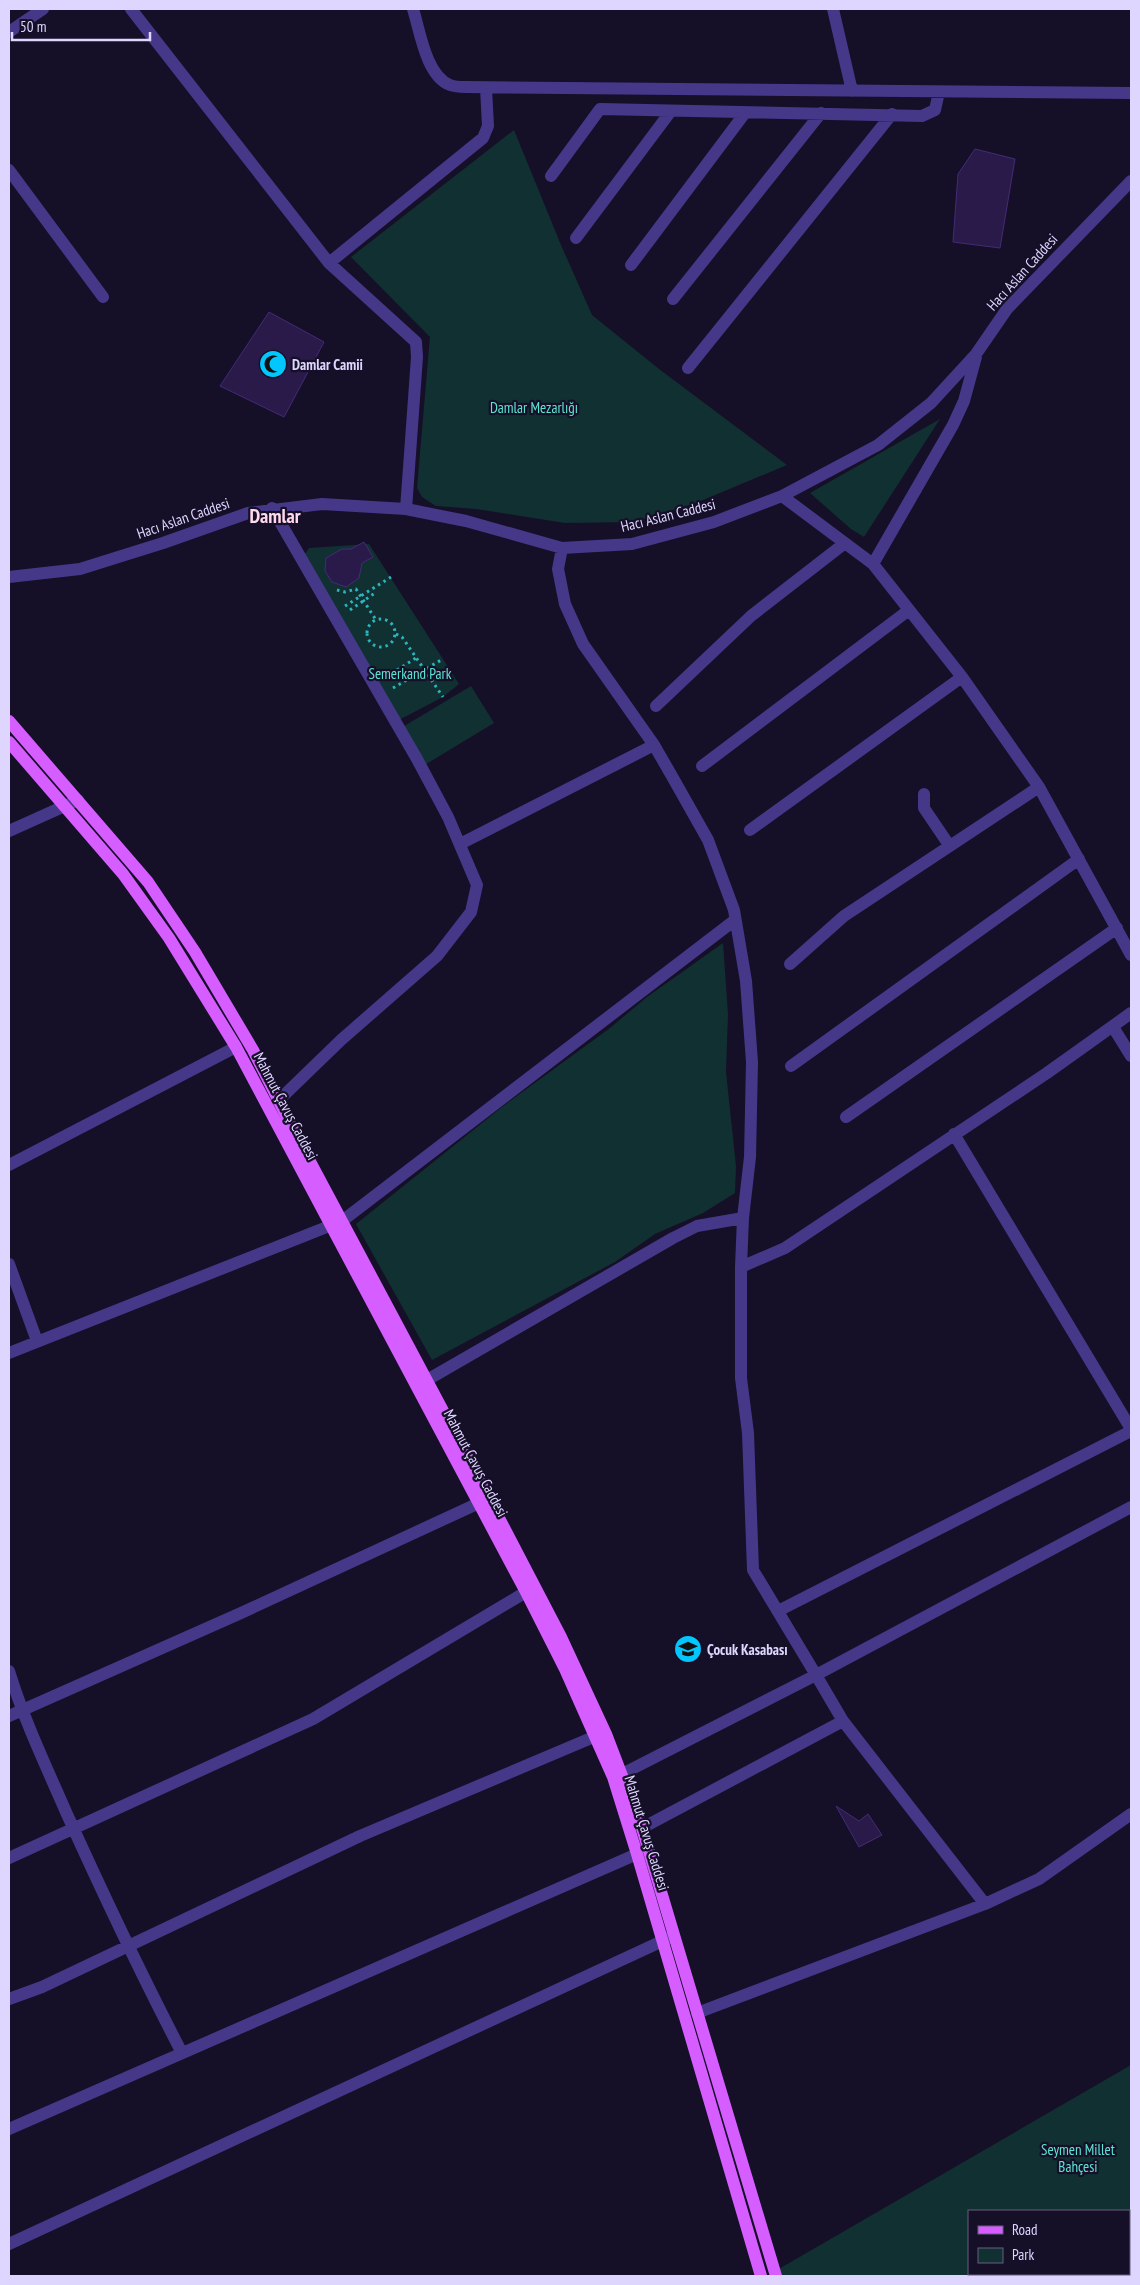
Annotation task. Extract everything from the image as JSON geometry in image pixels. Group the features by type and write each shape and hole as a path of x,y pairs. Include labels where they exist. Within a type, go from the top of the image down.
{"main road":[{"path":"9,721 148,882 253,1050 279,1100 337,1223 427,1380 561,1637 606,1734 642,1828 676,1935 697,2013 776,2276"},
{"name":"Mahmut Çavuş Caddesi","path":"9,742 123,874 169,938 236,1047 337,1223 526,1592 596,1736 613,1777 761,2276"}],"street":[{"path":"9,32 43,9"},
{"path":"131,9 329,263 416,342 417,356 406,509"},
{"path":"412,9 431,68 439,78 451,85 486,88 1131,93"},
{"path":"833,9 852,91"},
{"path":"329,263 482,138 488,126 486,88"},
{"path":"551,176 600,109 925,116 935,110 939,92"},
{"path":"576,238 672,111"},
{"path":"631,265 745,113"},
{"path":"673,299 821,113"},
{"path":"688,368 892,114"},
{"path":"9,170 103,297"},
{"name":"Hacı Aslan Caddesi","path":"9,577 80,569 163,543 248,513 272,508 322,504 406,509 466,520 562,548 632,544 714,522 782,496 878,445 931,403 976,354 1007,309 1131,182"},
{"path":"873,564 953,425 964,402 976,354"},
{"path":"782,496 873,564 962,677 1039,787 1131,955"},
{"path":"272,508 381,695 448,817 477,885 471,912 437,956 341,1040 279,1100"},
{"path":"656,706 751,616 845,543"},
{"path":"562,548 558,569 565,604 583,644 654,745 708,840 735,920 746,981 752,1062 750,1157 743,1218 741,1267 741,1378 748,1433 753,1570 843,1721 985,1904"},
{"path":"702,766 909,610"},
{"path":"750,830 962,677"},
{"path":"460,844 654,745"},
{"path":"790,964 844,916 1039,787"},
{"path":"924,794 924,808 950,845"},
{"path":"9,831 78,800"},
{"path":"791,1066 1079,858"},
{"path":"9,1353 337,1223 735,920"},
{"path":"846,1117 1117,928"},
{"path":"741,1267 786,1248 1113,1027 1131,1012"},
{"path":"1113,1027 1131,1056"},
{"path":"9,1165 236,1047"},
{"path":"778,1612 1131,1430 954,1134"},
{"path":"427,1380 681,1234 697,1226 743,1218"},
{"path":"9,1264 37,1341"},
{"path":"9,1716 479,1503"},
{"path":"622,1774 816,1675 1131,1507"},
{"path":"9,1858 74,1830 313,1719 526,1592"},
{"path":"9,1672 21,1711 74,1830 128,1947 182,2053"},
{"path":"642,1828 843,1721"},
{"path":"9,1999 42,1987 360,1836 596,1736"},
{"path":"697,2013 985,1904 1039,1879 1131,1814"},
{"path":"9,2130 637,1854"},
{"path":"9,2244 676,1935"}],"path":[{"path":"334,613 391,577"},
{"path":"317,583 325,579 333,588 345,592 356,589 376,620"},
{"path":"350,610 375,594"},
{"path":"396,634 389,646 384,647 375,646 367,635 369,626 376,620 380,618 390,621 396,634 402,637 443,697"},
{"path":"397,670 416,658"},
{"path":"381,695 443,659"}],"green space":[{"name":"Damlar Mezarlığı","path":"514,130 592,315 659,369 787,465 696,503 633,522 565,523 476,509 436,506 422,497 417,488 430,337 351,257"},
{"path":"940,419 864,537 851,529 810,493"},
{"name":"Semerkand Park","path":"369,544 459,684 443,697 397,721 303,557 309,548"},
{"path":"471,686 494,723 423,766 401,728"},
{"path":"723,943 728,1014 726,1072 736,1166 735,1193 703,1213 655,1234 615,1262 432,1360 356,1224 502,1107 610,1028 647,997"},
{"name":"Seymen Millet Bahçesi","path":"1131,2065 1131,2276 779,2276 777,2270"}],"building":[{"path":"975,149 1015,159 1000,248 953,242 958,174"},
{"name":"Damlar Camii","path":"269,312 324,342 284,417 220,386"},
{"path":"364,542 373,557 362,563 359,578 346,587 332,582 325,571 326,558 342,549 351,549"},
{"path":"836,1806 859,1821 868,1814 882,1835 859,1847"}],"place":[{"name":"Damlar Camii","path":"273,364"},
{"name":"Çocuk Kasabası","path":"688,1649"}],"district":[{"name":"Damlar","path":"275,516"}]}
